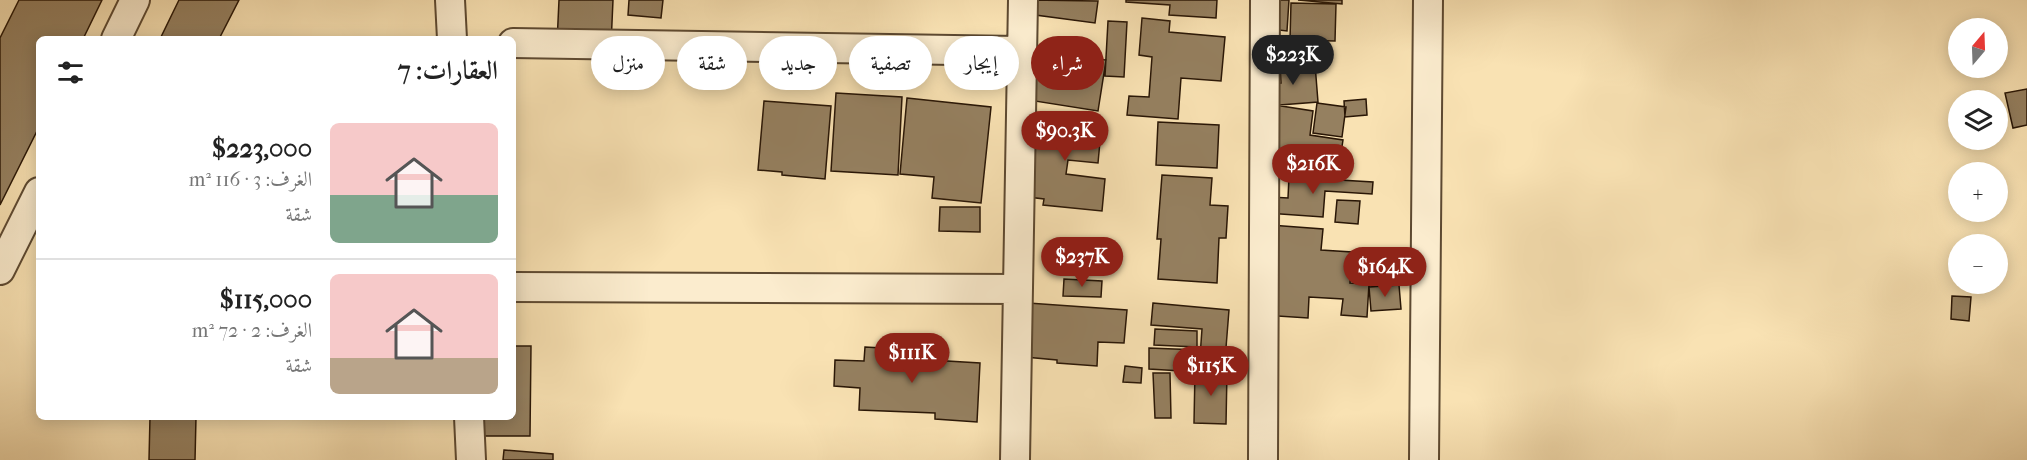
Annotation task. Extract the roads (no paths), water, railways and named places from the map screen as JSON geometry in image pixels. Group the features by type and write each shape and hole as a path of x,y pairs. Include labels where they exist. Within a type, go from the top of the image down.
{"street":[{"path":"117,36 135,0"},
{"path":"450,0 452,36"},
{"path":"1015,460 1023,0"},
{"path":"1263,460 1265,0"},
{"path":"1425,460 1428,0"},
{"path":"516,43 1022,51"},
{"path":"0,270 36,198"},
{"path":"516,288 1018,289"},
{"path":"469,420 471,460"}]}
